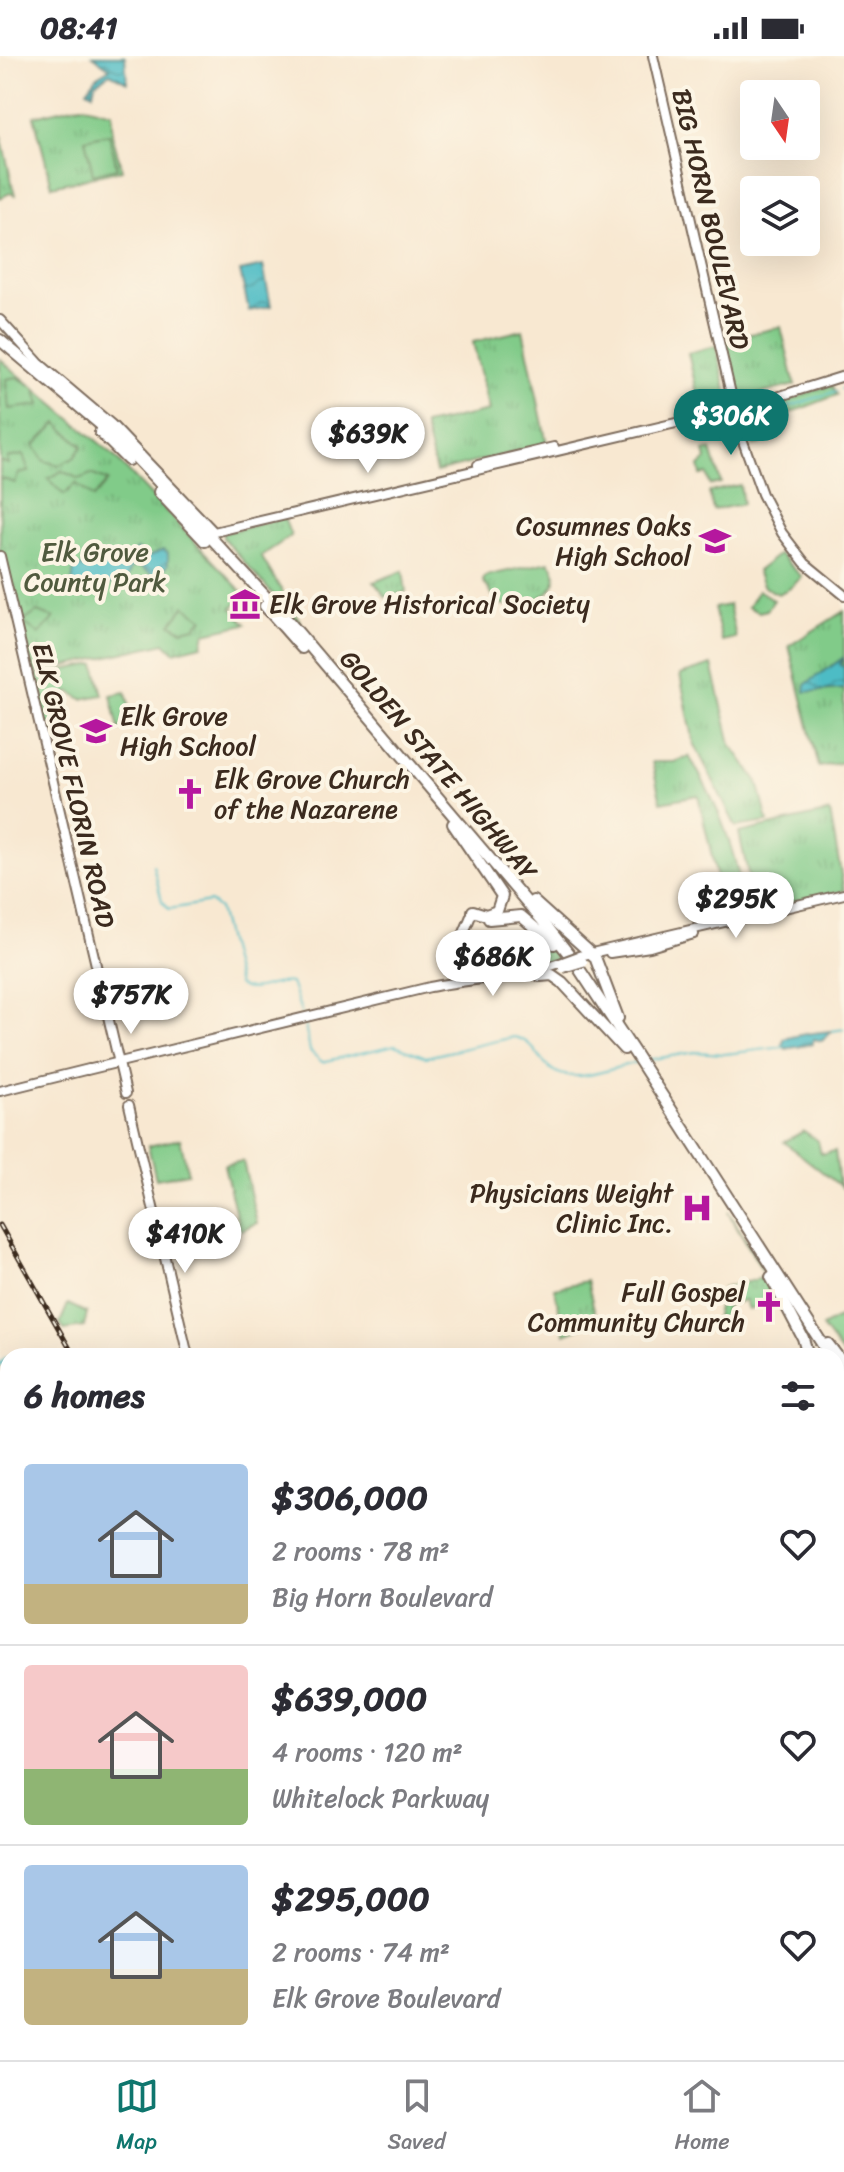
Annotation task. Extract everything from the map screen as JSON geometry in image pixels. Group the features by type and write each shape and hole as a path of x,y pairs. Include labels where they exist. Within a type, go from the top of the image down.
{"highway":[{"name":"GOLDEN STATE HIGHWAY","path":"0,340 121,442 290,623 572,958 818,1348"},
{"name":"GOLDEN STATE HIGHWAY","path":"0,348 121,451 244,582 556,945 624,1049 637,1060 825,1348"},
{"path":"452,823 502,896 497,911 486,915 474,914"},
{"path":"485,852 587,957 637,1060"},
{"path":"474,914 486,920 521,916 556,945"},
{"path":"535,975 552,975 562,982 624,1049"},
{"path":"770,1271 806,1348"},
{"path":"781,1280 831,1348"}],"main road":[{"name":"BIG HORN BOULEVARD","path":"655,56 735,407 761,483 784,531 808,560 844,592"},
{"path":"1,322 39,363 111,424 214,532 643,431 844,375"},
{"path":"319,507 512,455 735,407"},
{"path":"629,430 643,431 671,420"},
{"name":"ELK GROVE FLORIN ROAD","path":"0,556 186,1348"},
{"path":"587,957 785,913 844,896"},
{"path":"426,990 535,975 587,957 811,901 844,896"},
{"path":"785,913 811,901"},
{"path":"465,980 461,938 474,914"},
{"path":"465,980 460,962 474,914"},
{"path":"461,938 462,948"},
{"path":"0,1091 465,980 513,979"}],"green space":[{"path":"81,105 112,113 112,134 122,170 52,186 34,116"},
{"path":"0,132 15,195 10,193 0,198"},
{"path":"109,134 117,168 93,174 85,139"},
{"path":"781,327 795,385 739,399 724,340"},
{"path":"523,330 547,444 436,472 424,425 489,411 473,342"},
{"path":"716,346 729,402 701,410 688,353"},
{"name":"Elk Grove County Park","path":"0,359 110,452 246,596 232,608 246,624 205,633 202,645 174,652 165,643 30,674 0,550"},
{"path":"17,377 35,388 40,405 9,409 6,379"},
{"path":"831,384 837,395 767,422 770,431 763,433 762,443 754,445 743,414 776,406"},
{"path":"57,423 82,446 74,458 59,465 44,461 34,446"},
{"path":"711,450 721,483 710,485 707,474 701,475 699,466 706,460 704,451"},
{"path":"23,455 29,472 19,473 15,483 0,478 0,461 8,464 7,458"},
{"path":"62,471 79,479 91,474 108,481 93,498 76,483 64,495 48,479"},
{"path":"740,485 743,504 713,510 709,492"},
{"path":"284,518 291,536 261,556 307,633 223,538 223,533"},
{"path":"779,554 802,577 778,594 764,587 757,571"},
{"path":"549,562 555,572 555,581 550,589 532,602 520,605 498,603 483,581 485,576"},
{"path":"403,571 406,592 386,597 374,582"},
{"path":"758,590 774,600 767,610 759,612 748,607"},
{"path":"729,605 736,638 722,641 714,608"},
{"path":"185,606 203,619 195,627 182,630 171,624"},
{"path":"844,611 844,762 819,767 789,646"},
{"path":"37,612 54,618 39,634 23,622"},
{"path":"95,664 103,695 82,699 69,691 61,701 69,734 48,739 36,675"},
{"path":"712,665 731,744 758,782 768,822 736,827 694,743 680,675"},
{"path":"126,692 134,725 119,729 111,695"},
{"path":"689,756 726,832 748,914 726,918 698,795 661,802 652,762 674,762"},
{"path":"830,812 844,891 756,910 739,833"},
{"path":"544,939 558,961 510,974 476,975 471,956"},
{"path":"804,1131 818,1141 821,1154 835,1151 839,1182 844,1189 784,1142"},
{"path":"180,1139 188,1173 156,1179 148,1146"},
{"path":"243,1161 257,1223 240,1231 224,1165"},
{"path":"728,1212 773,1283 798,1339 779,1302 748,1310 745,1300 727,1305 723,1317 715,1319 723,1288 766,1277"},
{"path":"587,1281 597,1321 565,1334 554,1288"},
{"path":"68,1304 87,1313 84,1327 64,1330 60,1323"},
{"path":"844,1315 844,1348 838,1348 822,1327"}],"water":[{"path":"93,56 125,56 127,82 110,73 95,83 93,93 87,90 97,76 110,68"},
{"path":"263,266 271,306 249,311 240,271"},
{"path":"137,549 148,557 163,550 168,553 168,565 155,576 140,567 131,567 126,582 82,588 72,583 74,569 97,561 122,561"},
{"path":"844,657 840,665 844,667 844,689 805,692 806,684"},
{"path":"832,1031 822,1041 814,1039 812,1044 786,1049 783,1046 784,1039"}],"waterway":[{"path":"755,418 836,391"},
{"path":"153,865 162,901 169,909 210,902 219,909 238,985 251,989 291,983 302,1014"},
{"path":"304,1021 310,1051 322,1062 395,1045 426,1057 514,1037 526,1042 551,1069 560,1074 581,1076 636,1062"},
{"path":"832,1031 844,1029"},
{"path":"647,1060 695,1052 725,1054 784,1047"}],"railway":[{"path":"0,1225 69,1348"}],"place":[{"name":"Cosumnes Oaks High School","path":"715,541"},
{"name":"Elk Grove Historical Society","path":"245,604"},
{"name":"Elk Grove High School","path":"96,731"},
{"name":"Elk Grove Church of the Nazarene","path":"190,794"},
{"name":"Physicians Weight Clinic Inc.","path":"697,1208"},
{"name":"Full Gospel Community Church","path":"769,1307"}]}
